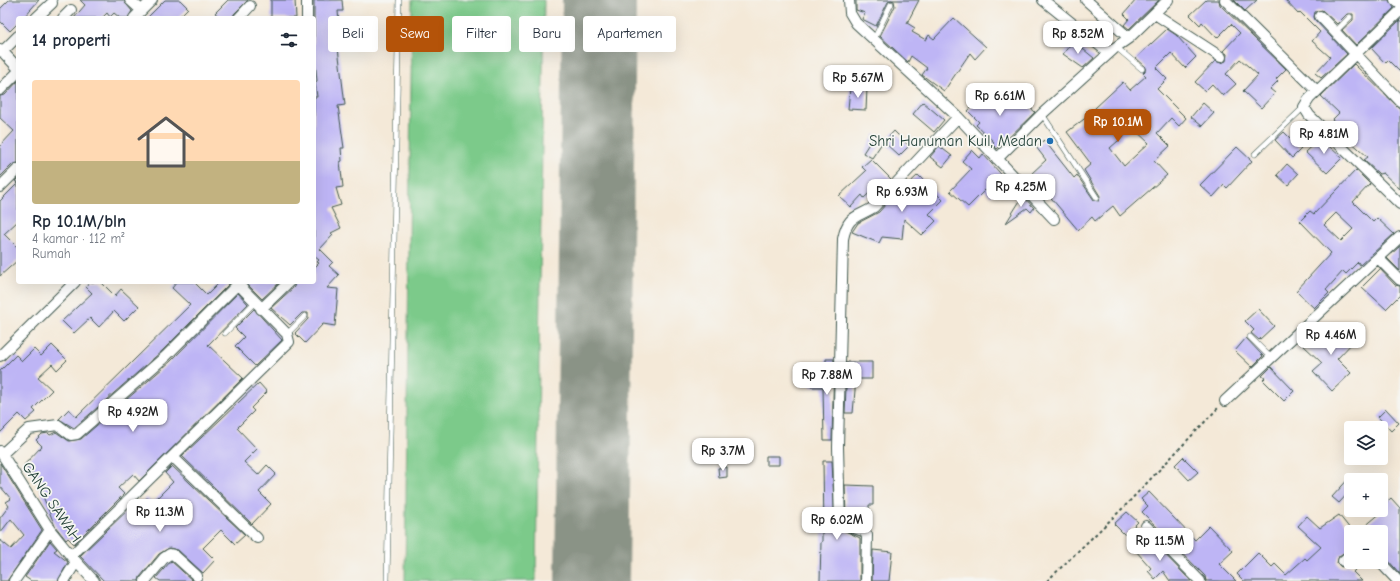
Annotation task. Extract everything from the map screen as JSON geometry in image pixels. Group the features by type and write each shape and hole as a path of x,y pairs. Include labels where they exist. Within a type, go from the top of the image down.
{"street":[{"path":"130,0 137,14 152,0"},
{"path":"307,0 307,16"},
{"path":"849,0 850,13 853,18 958,117 1054,220"},
{"path":"1043,0 1113,50"},
{"path":"1086,0 1129,38"},
{"path":"997,159 1042,114 1113,50 1129,38 1168,0"},
{"path":"1225,0 1317,91"},
{"path":"1395,0 1400,4"},
{"path":"38,16 52,3"},
{"path":"241,16 250,6"},
{"path":"65,16 72,10"},
{"path":"1400,11 1317,91 1307,101 1304,107 1309,115 1400,204"},
{"path":"1155,14 1220,57"},
{"path":"1320,16 1400,101"},
{"path":"16,38 1,50 16,65"},
{"path":"0,90 16,67"},
{"path":"866,581 867,535 863,531 840,523 838,447 843,239 845,229 850,221 859,214 874,207 958,117"},
{"path":"0,186 16,171"},
{"path":"1225,401 1400,237"},
{"path":"1378,258 1400,280"},
{"path":"0,356 73,284"},
{"path":"1,452 30,429 58,425 71,436 77,434 166,356 236,284"},
{"path":"238,284 288,338"},
{"path":"258,306 286,284"},
{"name":"GANG SAWAH","path":"1,452 50,530 73,559 288,338"},
{"path":"173,457 257,538"},
{"path":"1146,526 1200,581"},
{"path":"14,581 50,530"},
{"path":"145,581 164,558 170,554 174,555 197,576"},
{"path":"64,581 73,559 94,581"},
{"path":"1387,569 1398,581"}],"lane":[{"path":"387,581 399,0"},
{"path":"874,39 890,4"},
{"path":"1335,32 1350,17"},
{"path":"1113,50 1142,69"},
{"path":"1255,154 1304,107"},
{"path":"1042,114 1097,198"},
{"path":"225,334 258,306"},
{"path":"288,338 305,316"},
{"path":"1250,337 1271,358"}],"path":[{"path":"1047,581 1124,507 1225,401"}],"green space":[{"path":"412,0 544,0 544,16 519,16 519,52 543,52 536,581 405,581 411,52 444,52 444,16 412,16"}],"building":[{"path":"9,0 39,0 25,16 16,16 16,25 10,31 0,21 0,9"},
{"path":"80,0 123,0 132,11 129,16 118,16 114,13 109,16 107,13 104,16 76,16 85,5"},
{"path":"165,0 180,0 188,8 180,16 149,16"},
{"path":"228,0 248,0 234,16 219,16 215,13"},
{"path":"271,0 295,0 296,16 271,16"},
{"path":"314,0 342,0 343,11 338,11 338,16 328,16 328,52 338,52 345,105 338,106 344,148 341,148 342,161 340,162 343,187 336,188 341,205 331,208 341,228 331,233 333,235 320,249 333,262 329,266 339,275 327,288 338,289 335,326 323,324 305,343 295,333 308,319 308,313 302,313 290,325 271,308 294,287 295,284 316,284 316,266 319,263 317,262 319,260 316,258 316,16 314,16"},
{"path":"856,0 891,0 888,2 876,26 862,19 865,13 856,10"},
{"path":"891,0 919,0 907,23 915,28 912,32 926,40 929,35 934,39 954,18 986,47 975,59 970,53 944,91 922,75 927,68 911,56 908,62 880,36 895,6 894,1"},
{"path":"1136,0 1159,0 1129,29 1124,25 1129,19 1124,14"},
{"path":"1206,0 1219,0 1220,5 1286,69 1276,79 1278,81 1270,89 1275,93 1261,108 1243,91 1258,75 1240,59 1226,74 1236,84 1223,96 1212,84 1205,91 1195,82 1215,61 1221,63 1226,61 1227,54 1223,51 1240,33 1231,24 1217,38 1202,22 1200,25 1190,15"},
{"path":"1234,0 1257,0 1245,11"},
{"path":"1285,0 1389,0 1394,8 1356,45 1342,30 1353,20 1353,14 1347,14 1337,24 1322,10 1315,12 1315,20 1347,54 1321,78 1315,73 1330,57 1312,41 1320,32 1300,12 1298,14"},
{"path":"1400,20 1400,72 1388,60 1385,63 1371,48"},
{"path":"1167,29 1176,35 1196,57 1185,68 1171,53 1156,68 1167,79 1157,89 1186,118 1179,126 1171,118 1157,133 1170,146 1154,161 1167,175 1120,216 1113,206 1095,221 1092,217 1078,230 1031,174 1046,160 1036,147 1044,140 1074,178 1077,175 1094,200 1099,201 1100,196 1084,170 1091,164 1067,132 1096,110 1095,108 1123,82 1130,90 1146,76 1143,73 1146,67 1136,58","holes":["1133,128 1149,143 1124,166 1110,148"]},
{"path":"1073,41 1094,58 1083,68 1063,54"},
{"path":"1354,64 1400,109 1400,189 1383,173 1379,174 1364,160 1368,157 1349,140 1350,139 1332,120 1339,113 1321,96"},
{"path":"16,83 16,163 13,164 0,177 0,146 14,131 0,118 0,96 5,95"},
{"path":"850,88 867,88 866,110 848,109"},
{"path":"987,91 1003,107 1015,94 1035,112 997,149 992,144 994,142 976,125 979,122 968,111"},
{"path":"923,102 944,120 934,132 913,114"},
{"path":"1203,103 1214,113 1202,126 1191,117"},
{"path":"894,131 909,146 899,156 884,142"},
{"path":"1284,132 1301,149 1292,158 1275,140"},
{"path":"875,134 884,140 872,158 863,153"},
{"path":"1320,138 1342,158 1327,173 1305,152"},
{"path":"939,146 952,156 943,167 930,157"},
{"path":"1237,147 1252,161 1227,188 1224,185 1213,197 1200,185"},
{"path":"972,150 980,158 983,154 1007,181 991,196 985,190 968,207 950,191 971,169 962,161"},
{"path":"871,159 891,179 883,188 879,184 864,198 862,195 851,207 839,196 866,171 862,167"},
{"path":"1287,164 1298,174 1288,185 1277,175"},
{"path":"1356,170 1370,184 1353,202 1373,222 1377,218 1394,234 1360,265 1358,262 1346,274 1343,271 1326,290 1329,293 1314,308 1296,291 1331,253 1300,221 1310,211 1314,214","holes":["1336,213 1353,229 1341,241 1324,225"]},
{"path":"918,175 943,200 929,214 936,221 922,235 904,219 902,239 882,237 879,243 852,232 858,223 879,212 900,188 902,190"},
{"path":"16,185 16,223 4,234 16,246 16,262 0,276 0,201"},
{"path":"1023,196 1034,208 1031,212 1027,208 1006,223"},
{"path":"1400,246 1400,271 1387,258"},
{"path":"1380,269 1395,285 1400,286 1400,295 1386,309 1362,287"},
{"path":"88,284 103,284 115,296 121,289 139,306 124,321 114,311 99,327 90,318 74,333 62,321 92,293 86,287"},
{"path":"175,284 196,284 207,295 218,284 229,284 162,351 74,428 59,419 69,409 76,417 190,305 172,288"},
{"path":"247,284 278,284 262,299"},
{"path":"238,293 248,304 208,345 243,378 139,481 133,474 118,488 124,494 74,544 68,538 66,540 55,526 40,489 45,487 24,465 42,446 36,440 42,434 48,433 50,435 56,432 69,441 81,439 171,361"},
{"path":"254,309 282,340 255,366 235,346 244,337 235,328"},
{"path":"1258,309 1274,326 1259,340 1251,333 1254,330 1245,321"},
{"path":"1338,324 1355,340 1337,359 1351,373 1332,391 1313,371 1322,363 1303,345 1313,334 1321,342"},
{"path":"1246,338 1263,356 1252,367 1235,351"},
{"path":"52,345 67,360 57,370 52,364 38,377 52,390 33,409 36,412 26,421 19,414 0,433 0,371 16,355 22,361 34,349 41,356"},
{"path":"826,359 834,359 832,440 824,440 823,387 811,387 811,375 826,375"},
{"path":"847,362 872,362 872,379 856,379 853,413 845,413"},
{"path":"1271,367 1294,391 1284,401 1263,380 1265,378 1262,376"},
{"path":"259,383 267,392 251,408 254,411 237,428 257,449 244,462 258,475 267,465 276,474 259,492 271,504 252,524 182,456"},
{"path":"1386,409 1399,423 1391,431 1388,428 1388,421 1382,421 1378,417"},
{"path":"766,456 779,456 779,465 766,465"},
{"path":"1183,457 1198,472 1189,480 1175,465"},
{"path":"823,461 832,461 835,526 860,538 860,581 820,581 822,529 824,529"},
{"path":"0,463 42,530 7,581 0,581 0,540 11,549 24,535 11,519 0,533 0,518 9,506 6,502 11,499 0,486"},
{"path":"172,466 245,535 235,544 221,530 203,548 215,560 203,573 178,550 169,548 159,554 140,577 139,581 104,581 80,556 134,504 137,507 147,498 152,503 173,482 165,473"},
{"path":"727,467 727,477 719,478 718,468"},
{"path":"1344,484 1344,498 1339,503 1332,497"},
{"path":"845,485 873,486 873,505 869,505 869,524 863,524 846,518"},
{"path":"1149,492 1195,540 1209,526 1233,551 1219,564 1236,581 1206,581 1205,576 1142,512 1148,506 1141,499"},
{"path":"1391,498 1400,508 1400,574 1388,560 1388,525 1366,525 1376,517 1388,517 1388,501"},
{"path":"1127,512 1138,522 1125,535 1114,524"},
{"path":"1339,515 1347,525 1344,525 1344,553 1339,556 1337,563 1341,567 1344,566 1344,569 1354,569 1355,570 1353,572 1362,581 1244,581 1237,574 1258,553 1272,567 1275,564 1286,575 1305,558 1307,560 1321,547 1298,526 1307,516 1320,528"},
{"path":"1149,538 1191,581 1170,581 1163,571 1155,579 1148,571 1151,568 1135,550"},
{"path":"50,541 57,549 54,551 68,562 58,581 31,581 25,577"},
{"path":"873,550 892,552 889,581 872,581"},
{"path":"171,561 193,581 160,581 156,578"}],"runway":[{"path":"592,581 599,0"}],"place":[{"name":"Shri Hanuman Kuil, Medan","path":"1050,141"}]}
